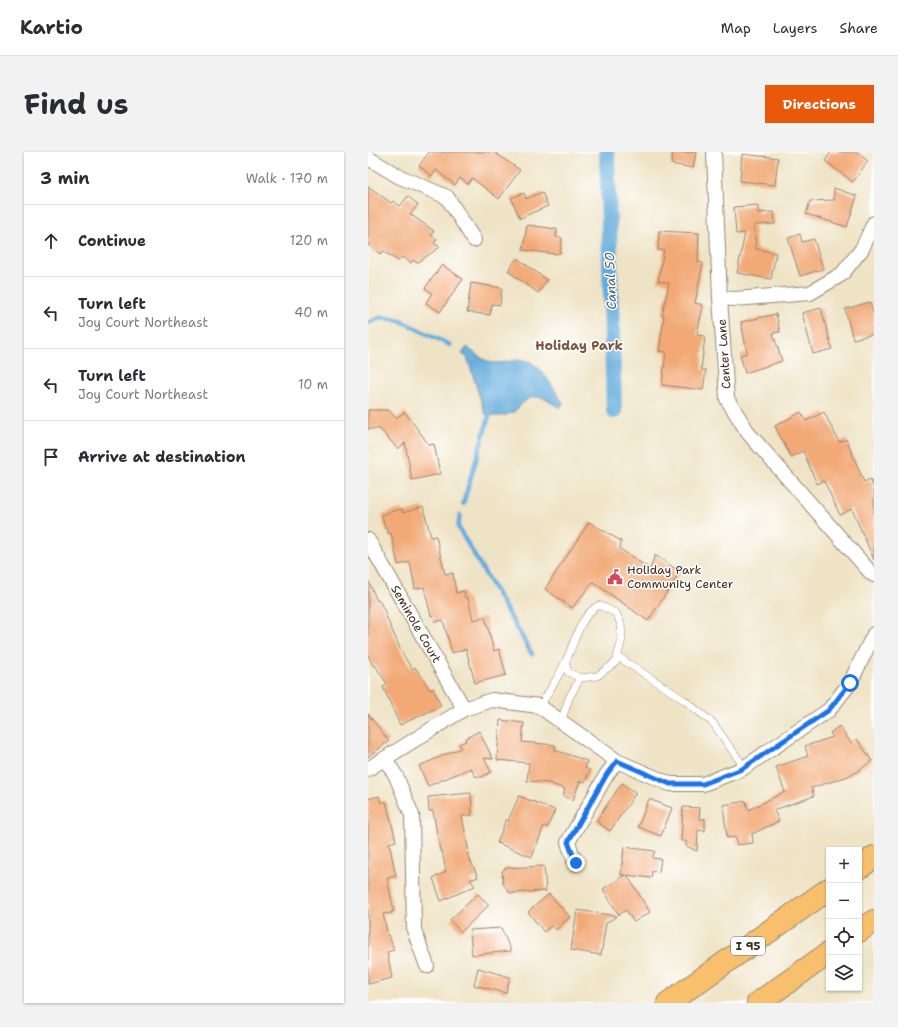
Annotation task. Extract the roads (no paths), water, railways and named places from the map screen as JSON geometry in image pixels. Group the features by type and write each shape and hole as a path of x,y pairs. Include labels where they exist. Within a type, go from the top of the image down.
{"highway":[{"path":"862,866 874,857"},
{"name":"I 95","path":"668,1003 826,891"},
{"path":"862,930 874,921"},
{"path":"758,1003 826,955"}],"street":[{"name":"Center Lane","path":"714,152 720,298 727,399 749,434 874,575"},
{"path":"368,158 398,176 447,197 474,240"},
{"path":"720,298 735,299 810,293 842,274 862,249 874,223"},
{"name":"Seminole Court","path":"368,540 464,709"},
{"path":"368,769 464,709 492,700 540,707 617,761 670,784 703,784 744,767 829,710 850,683 874,634"},
{"path":"385,759 396,776 412,815 414,930 427,966"},
{"path":"576,863 568,842 607,774 617,761"}],"lane":[{"path":"540,707 565,662 582,623 591,609 599,605 616,613 621,624 622,639 616,662 596,676 580,678 568,672 565,662"},
{"path":"617,656 684,700 714,723 744,767"},
{"path":"561,722 569,698 580,678"}],"water":[{"path":"467,347 480,357 492,363 522,360 535,365 540,369 563,403 560,408 543,398 533,397 525,401 510,414 492,416 485,414 467,357 462,354"}],"waterway":[{"name":"Canal 50","path":"607,152 614,411"},
{"path":"368,323 382,317 401,321 450,345"},
{"path":"463,504 489,416"},
{"path":"460,515 458,527 532,654"}],"place":[{"name":"Holiday Park Community Center","path":"615,577"}],"district":[{"name":"Holiday Park","path":"579,345"}]}
